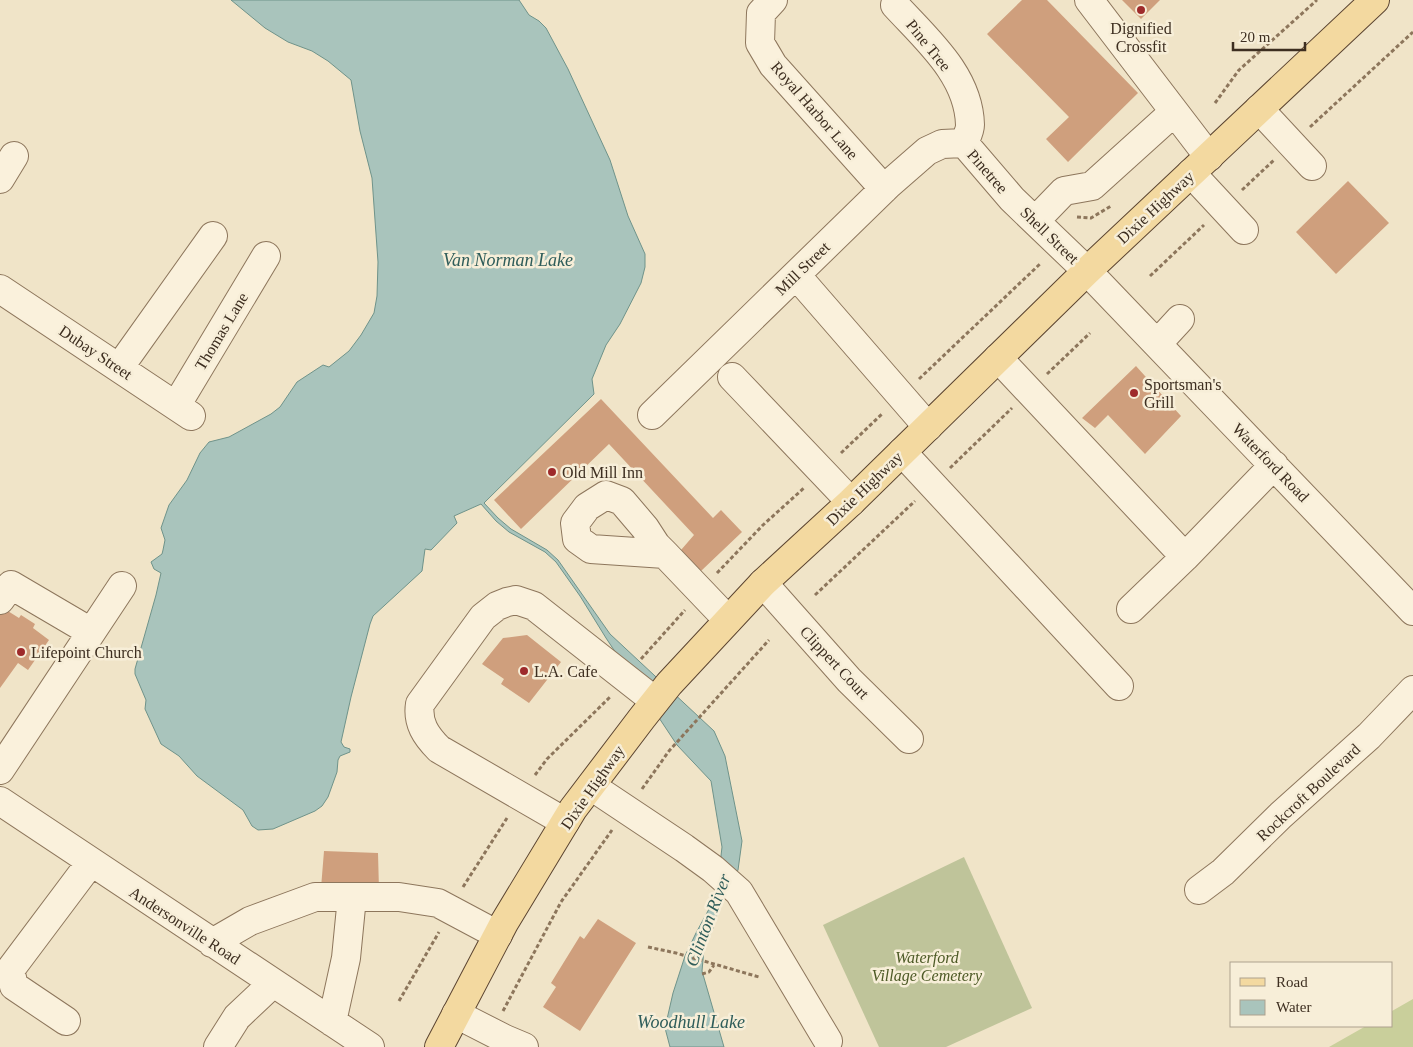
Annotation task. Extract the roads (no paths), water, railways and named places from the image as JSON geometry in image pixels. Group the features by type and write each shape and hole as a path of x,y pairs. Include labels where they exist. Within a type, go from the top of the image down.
{"main road":[{"name":"Dixie Highway","path":"439,1047 498,935 566,822 655,701 763,583 851,502 1087,271 1375,0"}],"street":[{"name":"Royal Harbor Lane","path":"773,0 761,13 760,43 773,65 884,189"},
{"path":"1089,0 1174,112 1200,165 1244,230"},
{"name":"Pine Tree","path":"896,5 947,62 966,99 970,127 964,144"},
{"path":"1259,109 1312,166"},
{"path":"1036,221 1064,191 1092,186 1174,112"},
{"name":"Mill Street","path":"652,414 884,189 927,152 942,144 964,144"},
{"name":"Pinetree","path":"964,144 1012,199"},
{"name":"Shell Street","path":"1012,199 1087,271"},
{"path":"119,368 214,236"},
{"name":"Thomas Lane","path":"184,411 266,256"},
{"name":"Waterford Road","path":"1087,271 1413,611"},
{"path":"796,275 928,427"},
{"name":"Dubay Street","path":"0,289 184,411"},
{"path":"1157,344 1180,319"},
{"path":"998,358 1185,557"},
{"path":"732,377 851,502"},
{"path":"902,452 1119,686"},
{"path":"1131,609 1185,557 1274,465"},
{"path":"665,554 728,620"},
{"name":"Clippert Court","path":"763,583 850,680 909,739"},
{"path":"0,600 11,585 91,632"},
{"path":"0,770 122,586"},
{"path":"566,822 439,749 427,737 422,726 418,713 420,704 483,617 498,606 516,600 534,606 634,668 655,701"},
{"name":"Rockcroft Boulevard","path":"1199,890 1223,872 1281,815 1369,736 1413,690"},
{"path":"591,786 713,869 739,892 828,1041"},
{"name":"Andersonville Road","path":"0,801 370,1047"},
{"path":"66,1021 14,986 10,970 90,862"},
{"path":"212,943 250,921 315,897 398,897 438,903 498,935"},
{"path":"332,1022 346,958 352,897"},
{"path":"218,1047 237,1017 273,983"},
{"path":"456,1014 524,1047"}],"water":[{"name":"Van Norman Lake","path":"231,0 519,0 529,15 546,28 568,69 610,160 628,216 645,254 645,267 641,283 620,324 606,345 592,379 594,394 484,503 511,529 547,550 558,560 610,634 714,731 725,756 742,841 738,870 721,901 704,949 702,971 724,1047 670,1047 665,1028 673,993 685,956 717,891 722,847 711,781 677,745 556,562 545,552 509,532 481,504 454,516 457,523 431,550 425,549 422,571 373,616 341,742 344,747 350,749 350,752 340,756 337,772 328,797 322,806 315,811 273,829 258,830 252,826 243,810 197,776 179,756 161,744 145,709 146,700 135,674 135,669 161,573 154,569 151,562 162,554 165,540 161,528 169,505 187,480 200,453 209,442 229,437 271,414 280,407 297,382 323,365 329,367 349,351 374,313 377,296 378,262 372,178 360,131 351,80 328,61 312,51 288,42 265,28"}],"place":[{"name":"Dignified Crossfit","path":"1141,10"},
{"name":"Sportsman's Grill","path":"1134,393"},
{"name":"Old Mill Inn","path":"552,472"},
{"name":"Lifepoint Church","path":"21,652"},
{"name":"L.A. Cafe","path":"524,671"}],"water label":[{"name":"Clinton River","path":"708,920"},
{"name":"Woodhull Lake","path":"691,1022"}],"park label":[{"name":"Waterford Village Cemetery","path":"927,966"}]}
